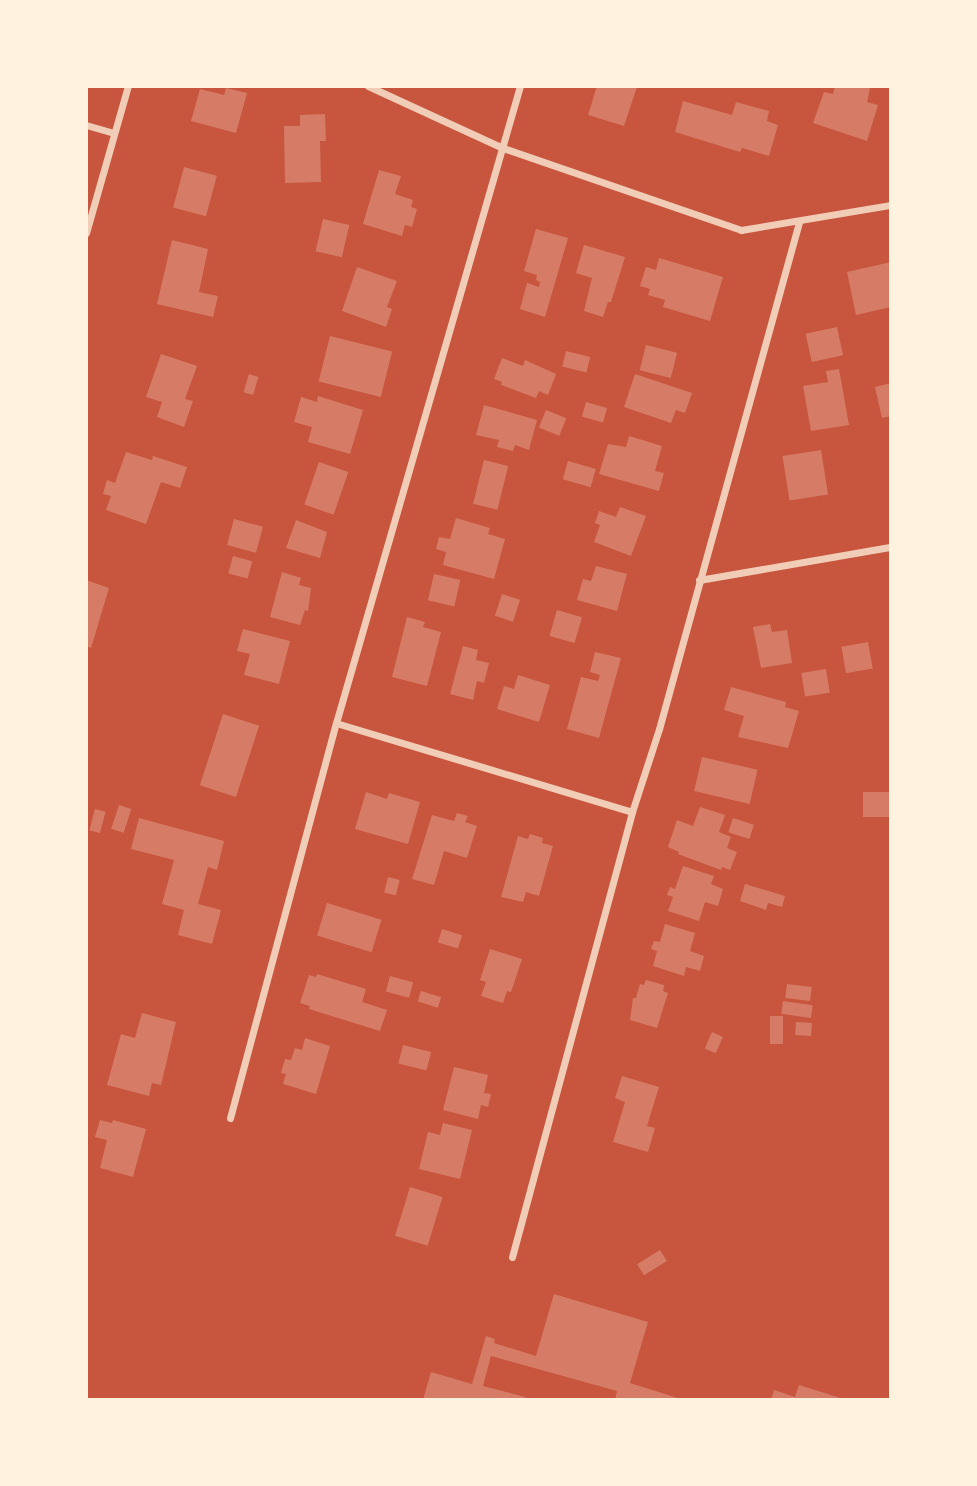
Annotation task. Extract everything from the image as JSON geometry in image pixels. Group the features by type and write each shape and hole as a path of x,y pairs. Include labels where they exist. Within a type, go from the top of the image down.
{"street":[{"path":"86,233 128,86"},
{"path":"368,86 503,148 741,230 891,205"},
{"path":"230,1118 336,723 520,86"},
{"path":"86,125 114,133"},
{"path":"512,1257 632,812 659,729 799,222"},
{"path":"699,580 891,547"},
{"path":"336,723 632,812"}],"building":[{"path":"597,86 637,87 624,126 588,115"},
{"path":"835,86 868,86 870,89 867,102 878,105 867,141 813,123 824,92 833,94"},
{"path":"226,88 247,93 236,133 191,121 200,89 224,95"},
{"path":"683,101 732,115 736,102 769,111 767,121 778,125 769,156 742,148 740,152 675,132"},
{"path":"325,114 326,141 320,141 321,182 285,183 284,126 300,126 300,115"},
{"path":"184,167 217,176 206,216 173,208"},
{"path":"379,170 401,176 395,194 413,200 411,207 417,209 412,227 405,225 402,236 363,224"},
{"path":"323,219 349,225 342,257 316,251"},
{"path":"536,229 568,238 545,317 520,309 527,283 539,287 540,282 536,280 537,275 524,271"},
{"path":"172,240 208,249 199,292 218,296 213,317 157,304"},
{"path":"584,245 625,257 611,302 608,302 603,317 584,311 592,278 576,273"},
{"path":"659,258 723,277 710,321 663,307 665,300 648,295 650,289 640,286 646,267 656,270"},
{"path":"891,262 891,307 856,315 847,272"},
{"path":"357,267 397,281 387,307 392,309 386,327 342,311"},
{"path":"837,327 843,355 812,362 806,334"},
{"path":"330,336 392,351 381,397 319,382"},
{"path":"646,345 677,353 671,378 640,370"},
{"path":"566,351 590,357 586,373 562,367"},
{"path":"161,354 197,366 185,399 193,401 184,427 157,417 162,402 146,397"},
{"path":"502,358 523,366 525,360 556,374 548,395 539,391 536,398 501,385 502,382 494,379"},
{"path":"839,369 849,425 811,431 803,386 828,382 826,371"},
{"path":"249,374 259,377 253,395 243,392"},
{"path":"635,374 692,393 685,413 676,410 671,423 624,407"},
{"path":"891,383 891,416 882,418 875,387"},
{"path":"318,396 363,410 350,454 308,442 312,427 294,422 301,397 317,402"},
{"path":"586,402 607,408 603,422 582,416"},
{"path":"484,405 537,420 529,450 515,445 513,451 497,447 499,440 476,435"},
{"path":"546,410 566,418 559,436 539,428"},
{"path":"629,436 662,446 655,471 664,473 659,491 599,474 608,444 626,447"},
{"path":"821,450 828,494 790,501 782,456"},
{"path":"126,452 152,460 153,456 187,467 180,488 161,482 146,524 106,510 111,496 103,494 107,480 115,483"},
{"path":"484,460 508,466 497,510 473,504"},
{"path":"568,461 596,469 591,487 563,479"},
{"path":"319,462 348,472 334,515 304,505"},
{"path":"620,507 646,516 631,556 594,542 600,525 595,523 599,511 616,517"},
{"path":"456,518 490,528 488,534 505,539 494,579 443,565 446,552 436,549 439,537 450,539"},
{"path":"234,519 263,527 256,553 227,545"},
{"path":"296,520 327,532 320,558 286,548"},
{"path":"233,556 252,561 248,579 228,573"},
{"path":"596,566 627,574 617,611 577,600 583,579 591,581"},
{"path":"282,572 301,578 299,585 311,588 308,611 305,610 300,625 270,617"},
{"path":"434,574 460,580 454,606 428,600"},
{"path":"86,580 109,588 91,648 86,646"},
{"path":"502,594 520,600 513,622 495,616"},
{"path":"557,610 582,617 575,643 550,636"},
{"path":"407,617 425,622 423,627 441,632 427,686 392,677"},
{"path":"770,624 772,632 787,630 792,663 761,668 753,627"},
{"path":"243,629 290,641 279,684 244,675 250,654 237,651"},
{"path":"868,642 873,669 846,673 841,647"},
{"path":"463,646 478,650 476,660 489,663 484,683 477,681 473,700 450,694"},
{"path":"595,652 621,658 599,738 567,729 581,677 598,681 600,675 590,672"},
{"path":"826,669 830,693 805,697 801,673"},
{"path":"518,675 550,685 539,722 497,709 504,686 514,689"},
{"path":"731,687 786,702 785,707 799,711 788,748 738,737 744,716 724,710"},
{"path":"223,714 259,726 236,797 200,785"},
{"path":"702,757 758,770 750,804 694,791"},
{"path":"366,792 387,799 389,793 420,802 408,844 355,829"},
{"path":"863,792 891,792 891,817 863,817"},
{"path":"119,805 131,809 124,833 111,829"},
{"path":"700,807 725,815 719,832 731,837 727,848 737,852 730,870 722,867 721,870 678,854 679,852 668,847 677,820 693,826"},
{"path":"95,809 106,812 100,833 89,830"},
{"path":"457,813 468,816 465,822 477,826 467,858 444,851 434,885 412,879 432,815 454,821"},
{"path":"139,818 224,841 217,870 208,867 198,904 221,910 212,944 178,935 184,910 162,904 174,860 131,849"},
{"path":"733,818 754,825 749,839 728,832"},
{"path":"530,834 543,838 542,843 553,846 539,896 526,892 523,902 501,897 518,836 528,839"},
{"path":"683,866 714,876 711,884 723,889 718,906 705,902 699,921 668,911 673,897 667,895 670,887 675,889"},
{"path":"388,877 400,880 396,895 384,893"},
{"path":"745,884 785,896 782,907 768,903 766,910 740,901"},
{"path":"327,903 382,920 372,952 317,936"},
{"path":"665,924 695,933 690,951 704,956 700,971 686,967 684,976 653,966 657,951 651,949 654,941 660,942"},
{"path":"442,929 462,935 458,949 438,942"},
{"path":"490,949 522,959 511,992 507,991 503,1003 481,996 486,982 480,980"},
{"path":"317,974 366,989 362,1002 387,1010 380,1031 309,1009 310,1006 300,1003 309,975 316,977"},
{"path":"390,976 413,982 409,998 386,991"},
{"path":"646,980 664,985 663,991 668,993 657,1028 630,1020 633,998 636,998 640,984 644,985"},
{"path":"787,984 812,987 810,1001 785,998"},
{"path":"421,991 441,997 438,1008 418,1002"},
{"path":"783,1001 813,1005 811,1018 781,1014"},
{"path":"142,1013 176,1022 161,1085 152,1083 149,1096 107,1085 121,1034 135,1038"},
{"path":"770,1016 783,1016 783,1044 770,1044"},
{"path":"796,1022 812,1023 811,1036 795,1035"},
{"path":"712,1032 723,1037 716,1053 705,1048"},
{"path":"305,1038 330,1046 316,1094 283,1084 286,1074 281,1073 285,1059 291,1060 295,1048 302,1050"},
{"path":"403,1045 431,1052 427,1070 398,1063"},
{"path":"454,1067 488,1075 484,1093 491,1094 488,1107 481,1105 478,1119 443,1110"},
{"path":"622,1076 659,1087 647,1126 655,1128 648,1152 613,1142 625,1102 615,1098"},
{"path":"100,1120 112,1123 113,1120 146,1129 133,1177 100,1168 107,1140 95,1137"},
{"path":"443,1123 472,1130 460,1179 419,1169 428,1132 440,1135"},
{"path":"410,1187 443,1197 428,1246 395,1236"},
{"path":"660,1250 667,1261 644,1275 637,1264"},
{"path":"554,1294 648,1322 630,1383 684,1400 615,1400 617,1391 491,1356 483,1386 525,1397 524,1400 423,1400 431,1372 472,1384 486,1336 495,1339 494,1343 536,1356"},
{"path":"799,1385 847,1400 771,1400 774,1390 795,1397"}]}
